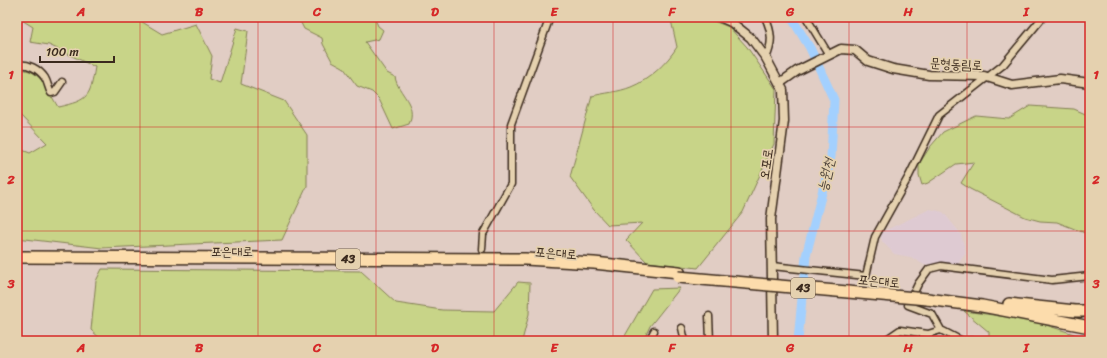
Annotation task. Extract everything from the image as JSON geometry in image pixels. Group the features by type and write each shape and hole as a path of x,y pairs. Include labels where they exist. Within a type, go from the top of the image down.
{"highway":[{"name":"포은대로","path":"17,258 525,260 594,263 679,274"},
{"name":"포은대로","path":"17,263 217,265 540,265 679,274"},
{"name":"43","path":"679,274 994,302 1090,321"},
{"name":"43","path":"927,296 1062,320 1090,328"},
{"path":"994,302 1075,311 1090,311"}],"street":[{"path":"482,249 483,234 512,184 512,124 550,17"},
{"name":"오포로","path":"720,17 731,22 746,34 766,58 783,90 784,108 772,203 773,341"},
{"path":"765,17 772,38 771,48 766,58"},
{"path":"806,17 828,55"},
{"path":"772,266 866,276 874,237 909,176 939,115 1003,65 1042,17"},
{"name":"문형동림로","path":"780,83 797,71 828,55 834,50 855,50 868,61 893,69 929,75 988,78 1012,85 1060,79 1090,82"},
{"path":"17,64 27,65 40,72 51,93 55,92 62,82"},
{"path":"962,341 941,330 932,314 908,305 918,284 929,269 941,266 1052,280 1090,276"},
{"path":"709,316 710,341"},
{"path":"682,328 685,341"},
{"path":"884,341 900,330 928,334 941,330"},
{"path":"649,341 654,331"}],"shaded area":[{"path":"930,209 943,212 961,234 966,253 958,264 943,263 924,265 911,257 894,254 882,241 880,233"}],"green space":[{"path":"17,17 134,17 162,34 196,24 212,56 209,79 220,83 237,28 248,31 241,84 284,101 307,135 307,186 282,240 102,248 17,238 17,148 30,153 47,143 17,112 17,70 25,70 37,76 42,81 58,107 76,102 86,96 91,85 95,67 49,45 30,42 33,27"},
{"path":"298,17 348,17 352,21 356,17 374,17 378,26 383,30 379,39 365,42 387,73 395,77 411,111 409,124 393,129 379,99 372,92 357,86 343,67 332,61 323,44 322,38 304,29"},
{"path":"681,17 703,17 729,27 747,47 776,89 774,144 743,212 698,268 647,262 626,240 642,223 608,225 594,210 570,177 592,96 631,87 638,84 657,70 677,47 671,20"},
{"path":"1030,106 1074,109 1090,116 1090,235 1057,222 1040,221 1025,217 970,189 961,183 974,162 956,164 928,183 922,185 919,175 919,164 930,147 943,132 976,116 1009,119"},
{"path":"102,269 361,271 396,303 442,310 494,311 518,282 530,283 529,314 522,341 103,341 91,330 96,281"},
{"path":"680,288 650,326 643,341 622,341 652,289"},
{"path":"964,311 1030,320 1090,339 1090,341 989,341 989,332"}],"waterway":[{"name":"능원천","path":"791,17 810,48 834,100 831,157 806,256 798,341"}]}
